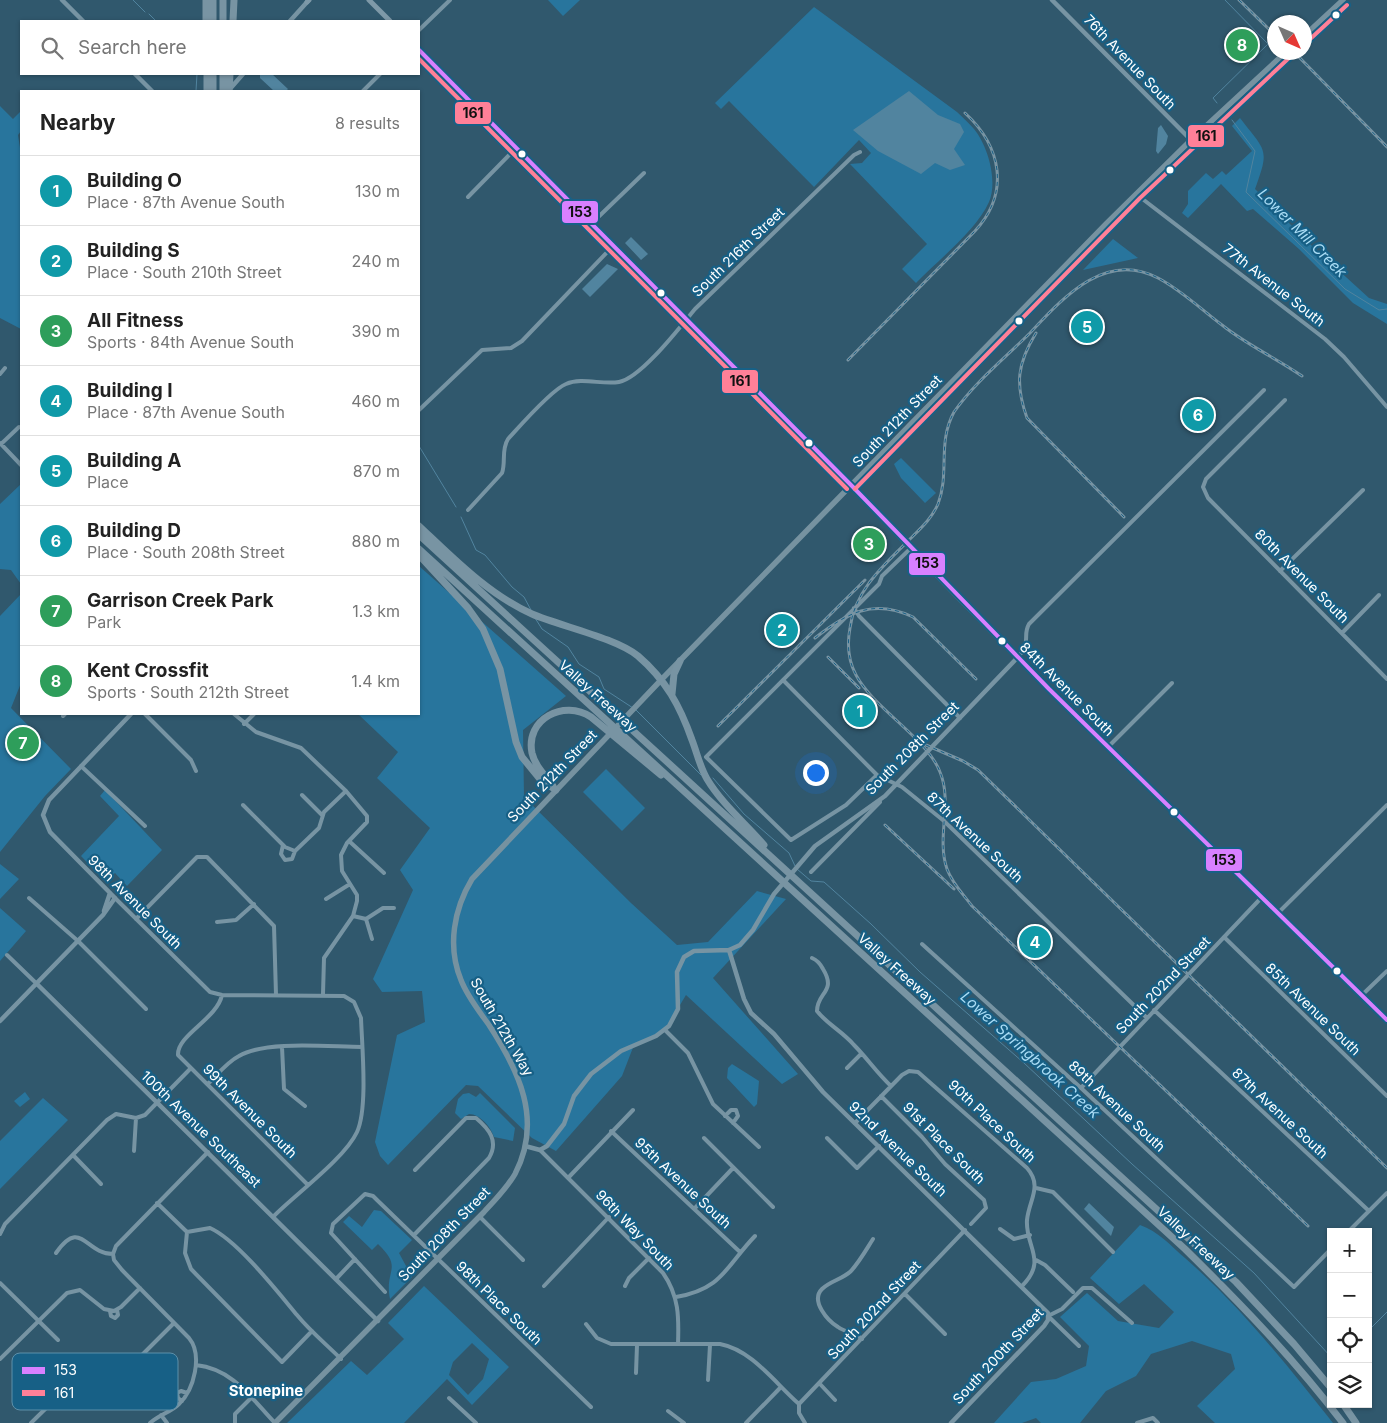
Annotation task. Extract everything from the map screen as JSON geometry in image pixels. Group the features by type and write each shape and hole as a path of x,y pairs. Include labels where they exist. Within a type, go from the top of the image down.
{"highway":[{"path":"206,0 206,20"},
{"path":"212,20 213,0"},
{"path":"223,0 223,20"},
{"path":"233,20 234,0"},
{"path":"207,75 208,90"},
{"path":"213,75 213,90"},
{"path":"222,75 223,90"},
{"path":"228,90 230,75"},
{"path":"420,527 475,577 522,609 546,620 625,648 636,655 662,679 685,720 702,758 706,777 718,795 780,864"},
{"name":"Valley Freeway","path":"420,536 1236,1282 1294,1344 1327,1383"},
{"name":"Valley Freeway","path":"420,550 1186,1249 1282,1347 1343,1423"},
{"path":"420,556 468,608 483,629 500,669 516,742 522,757 540,779 556,790"},
{"path":"672,697 674,674 680,661"},
{"path":"556,790 536,763 532,744 534,732 541,722 555,712 566,709 577,710 591,717 650,768 679,788"},
{"path":"1186,1249 1258,1316 1327,1396"},
{"path":"1336,1408 1347,1423"},
{"path":"1346,1408 1356,1423"}],"main road":[{"path":"369,0 389,20"},
{"path":"1312,29 1343,0"},
{"name":"84th Avenue South","path":"420,51 851,485 910,549 1387,1020"},
{"name":"South 212th Street","path":"454,936 458,906 472,878 662,679 1136,194 1277,60"},
{"name":"South 212th Way","path":"454,936 456,961 461,982 504,1051 522,1085 526,1116 525,1146 521,1160"},
{"name":"South 208th Street","path":"275,1423 341,1359 480,1217 511,1180 521,1160"}],"street":[{"path":"62,0 82,20"},
{"path":"420,29 450,0"},
{"name":"76th Avenue South","path":"1052,0 1191,140"},
{"path":"291,20 308,1"},
{"path":"136,75 151,90"},
{"path":"229,90 242,75"},
{"path":"365,90 379,75"},
{"path":"468,196 516,148"},
{"name":"South 216th Street","path":"468,510 502,473 504,466 503,450 508,439 559,388 573,382 618,383 632,377 675,334 686,320 844,164 860,152"},
{"path":"591,224 644,173"},
{"name":"77th Avenue South","path":"1136,194 1325,339 1344,357 1387,407"},
{"path":"420,409 482,350 511,348 522,341 613,246"},
{"path":"0,374 5,368"},
{"name":"South 208th Street","path":"729,950 740,945 747,938 774,894 824,838 885,796 1018,657 1026,647 1026,630 1029,624 1264,390"},
{"name":"80th Avenue South","path":"1285,400 1206,479 1203,487 1208,498 1387,679"},
{"path":"19,427 1,444 20,464"},
{"path":"1280,570 1363,490"},
{"path":"877,775 846,805 791,840 702,758 783,680 910,549"},
{"path":"1342,633 1379,596"},
{"path":"854,608 859,616 960,718"},
{"name":"87th Avenue South","path":"783,680 877,775 896,784 944,821 1147,1018"},
{"path":"1109,746 1172,683"},
{"path":"130,715 81,766 146,826"},
{"path":"146,715 191,760 196,771"},
{"path":"235,715 244,724 258,733 301,748 346,791 367,816 367,822 343,849 340,862 342,871 357,896 353,916 324,958 323,994"},
{"path":"244,724 253,715"},
{"name":"98th Avenue South","path":"81,766 46,804 43,815 50,832 206,988 222,995"},
{"path":"284,846 281,854 285,860 292,859 295,851 319,828 322,815 346,791"},
{"path":"302,795 322,815"},
{"path":"811,872 885,796"},
{"path":"243,805 284,846 295,851"},
{"path":"1278,913 1387,805"},
{"path":"349,841 384,873"},
{"path":"136,919 200,856 207,857 254,904 276,930 276,995"},
{"path":"326,899 350,884"},
{"path":"96,922 105,909 110,893"},
{"name":"South 202nd Street","path":"1081,1088 1262,897"},
{"path":"29,898 78,942 146,1009"},
{"path":"0,1021 78,942 115,898"},
{"path":"217,922 236,920 254,904"},
{"path":"353,916 366,919 383,908 394,908"},
{"path":"366,919 372,939"},
{"name":"85th Avenue South","path":"1224,937 1387,1096"},
{"name":"89th Avenue South","path":"922,944 1081,1088 1294,1287 1327,1253"},
{"path":"525,1146 540,1150 548,1146 559,1133 574,1096 591,1074 621,1051 666,1030 675,1018 678,1009 677,972 681,960 694,951 729,950"},
{"name":"92nd Avenue South","path":"729,950 744,999 751,1013 855,1122 1022,1286 1046,1310 1048,1316 1079,1346"},
{"name":"100th Avenue Southeast","path":"7,955 274,1216 378,1321"},
{"path":"812,958 821,964 829,982 826,992 817,1007 818,1013 853,1043 891,1086 855,1122"},
{"path":"1362,995 1387,971"},
{"path":"222,995 323,994 344,996 358,1008 361,1018 362,1114 357,1132 347,1147 274,1216"},
{"name":"99th Avenue South","path":"222,995 218,1008 181,1044 178,1053 190,1068 308,1185"},
{"name":"87th Avenue South","path":"1154,1010 1368,1211"},
{"path":"666,1030 686,1050 710,1101 759,1147"},
{"path":"282,1047 284,1089 305,1106"},
{"path":"208,1084 239,1056 262,1048 362,1048"},
{"path":"847,1068 861,1054"},
{"path":"0,1234 5,1224 107,1120 116,1114 136,1118 145,1115 190,1068"},
{"name":"90th Place South","path":"891,1086 902,1075 914,1071 926,1076 1027,1168 1036,1188"},
{"name":"91st Place South","path":"881,1096 922,1137 945,1164 984,1200 986,1208 971,1224"},
{"path":"568,1178 633,1110"},
{"path":"725,1116 731,1110 736,1110 738,1116 733,1123"},
{"path":"414,1235 489,1158 493,1144 489,1130 478,1120 471,1117 464,1119 415,1170"},
{"path":"134,1151 136,1118"},
{"name":"95th Avenue South","path":"611,1131 740,1252"},
{"path":"704,1138 773,1207"},
{"path":"827,1138 857,1168 879,1146"},
{"name":"96th Way South","path":"540,1150 650,1258 669,1281 676,1297 679,1311 678,1344"},
{"path":"178,1403 187,1393 196,1366 193,1343 117,1264 113,1254 116,1246 208,1152"},
{"path":"73,1155 101,1184"},
{"path":"695,1208 733,1168"},
{"path":"1022,1286 1030,1277 1036,1260 1027,1217 1036,1188 1053,1192 1113,1252"},
{"path":"1352,1228 1387,1193"},
{"name":"98th Place South","path":"355,1260 331,1233 332,1227 363,1195 370,1195 414,1235 591,1407"},
{"path":"157,1203 187,1232"},
{"path":"480,1217 523,1260"},
{"path":"544,1286 609,1217"},
{"path":"0,1224 5,1224"},
{"path":"187,1232 210,1228 225,1237 264,1276 312,1331 341,1359"},
{"path":"1000,1228 1014,1239 1030,1236"},
{"name":"South 202nd Street","path":"798,1404 820,1384 965,1230"},
{"path":"187,1232 185,1253 191,1269 282,1362 312,1331"},
{"path":"56,1253 67,1240 75,1236 83,1238 101,1253 113,1254"},
{"path":"676,1297 708,1288 732,1265 740,1252 755,1236"},
{"path":"862,1338 856,1333 838,1327 824,1314 820,1308 819,1299 824,1288 851,1270 873,1239"},
{"path":"626,1286 629,1278 650,1258"},
{"path":"336,1279 355,1260 384,1292"},
{"path":"1036,1260 1046,1264 1073,1292"},
{"path":"0,1283 58,1340"},
{"name":"South 200th Street","path":"952,1423 1044,1326 1048,1316 1062,1309 1080,1290 1089,1287 1132,1323"},
{"path":"0,1359 63,1296 76,1290 87,1293 100,1306 114,1311 140,1288"},
{"path":"904,1294 945,1334"},
{"path":"144,1353 174,1323"},
{"path":"586,1324 593,1335 607,1343 710,1345 736,1348 749,1357 798,1404 799,1413 805,1423"},
{"path":"636,1373 637,1345"},
{"path":"708,1380 710,1345"},
{"path":"196,1366 209,1366 224,1372 275,1423"},
{"path":"820,1384 835,1400"},
{"path":"746,1423 780,1388"},
{"path":"178,1392 181,1391 187,1393"},
{"path":"178,1398 182,1400"},
{"path":"234,1421 236,1414 251,1398"},
{"path":"448,1398 476,1423"},
{"path":"31,1423 44,1410"},
{"path":"150,1423 168,1410"},
{"path":"668,1411 684,1423"},
{"path":"161,1415 166,1423"},
{"path":"1137,1423 1153,1418 1158,1423"}],"shaded area":[{"path":"548,0 580,0 563,16"},
{"path":"814,7 957,112 974,129 984,145 992,174 992,194 989,202 983,213 966,234 916,283 902,269 927,244 850,164 862,163 871,153 859,140 814,187 729,101 721,109 715,103"},
{"path":"260,75 273,75 288,89 273,90 260,78"},
{"path":"909,91 938,115 960,124 964,132 954,149 965,165 950,170 935,163 921,174 878,151 853,130"},
{"path":"0,106 13,119 20,112 20,132 18,135 20,148 20,328 0,318"},
{"path":"1240,118 1263,151 1263,165 1255,189 1313,247 1369,298 1387,304 1387,324 1353,303 1299,249 1253,209 1247,211 1221,184 1188,218 1182,213 1188,204 1188,191 1206,173 1213,179 1222,171 1226,175 1252,151 1232,126"},
{"path":"1161,125 1168,136 1166,144 1158,154 1156,151 1158,128"},
{"path":"631,237 648,254 641,260 625,243"},
{"path":"1113,239 1138,258 1083,270"},
{"path":"607,264 618,269 590,297 582,289"},
{"path":"901,458 936,493 925,503 901,478 894,464"},
{"path":"20,485 20,583 11,570 0,569 0,504"},
{"path":"420,567 566,696 523,730 524,797 631,903 677,945 708,942 757,891 786,899 713,978 798,1074 782,1084 686,995 665,1030 634,1045 622,1076 556,1151 532,1138 478,1086 466,1085 388,1165 380,1156 375,1142 397,1035 425,1022 422,991 382,992 373,979 413,890 400,870 430,828 377,778 398,752 359,715 420,715"},
{"path":"20,595 20,686 11,708 71,769 45,796 0,852 0,616"},
{"path":"606,769 645,808 622,831 583,792"},
{"path":"105,790 162,850 127,886 115,873 105,881 81,856 119,816 100,796"},
{"path":"0,864 19,879 0,899"},
{"path":"0,908 26,931 0,961"},
{"path":"732,1064 759,1081 757,1104 754,1107 727,1078 728,1068"},
{"path":"25,1092 30,1099 20,1107 14,1101"},
{"path":"469,1093 476,1097 480,1093 515,1128 513,1141 494,1137 488,1125 477,1116 469,1114 461,1119 455,1113 458,1099 463,1094"},
{"path":"43,1098 68,1120 0,1189 0,1141"},
{"path":"1089,1203 1114,1227 1111,1236 1084,1209"},
{"path":"374,1210 381,1211 412,1240 399,1253 412,1277 390,1299 389,1281 392,1264 386,1252 378,1244 372,1250 343,1222 349,1216 362,1227"},
{"path":"1140,1225 1164,1239 1225,1296 1281,1358 1333,1423 1215,1423 1197,1406 1235,1369 1231,1354 1192,1341 1151,1354 1136,1376 1106,1391 1080,1423 1041,1423 1036,1418 1022,1423 994,1423 1031,1382 1056,1379 1086,1366 1089,1346 1060,1317 1087,1293 1118,1321 1159,1328 1174,1312 1144,1284 1119,1304 1090,1278"},
{"path":"424,1286 509,1367 472,1405 447,1379 404,1423 287,1423 351,1361 367,1375 404,1339 388,1323","holes":["472,1343 489,1359 483,1379 468,1395 449,1375 453,1362"]}],"waterway":[{"path":"133,0 145,12"},
{"name":"Lower Mill Creek","path":"1217,103 1213,98 1268,44 1225,0"},
{"path":"149,14 155,20"},
{"path":"196,90 197,75"},
{"name":"Lower Mill Creek","path":"1232,120 1255,151 1246,192 1345,289 1379,310 1387,309"},
{"name":"Lower Springbrook Creek","path":"420,448 456,507"},
{"name":"Lower Springbrook Creek","path":"461,517 476,550 485,555 512,587 524,597 531,610"},
{"name":"Lower Springbrook Creek","path":"535,618 542,629 568,647 579,664 599,677 604,689 633,708"},
{"name":"Lower Springbrook Creek","path":"636,710 701,775"},
{"name":"Lower Springbrook Creek","path":"713,778 744,814 789,853 795,866"},
{"name":"Lower Springbrook Creek","path":"797,869 811,881 824,882 871,924 920,972 1024,1063 1132,1164 1254,1273 1327,1353"},
{"name":"Lower Springbrook Creek","path":"1372,1327 1387,1312"}],"railway":[{"path":"1239,0 1267,27"},
{"path":"1302,60 1387,147"},
{"path":"848,360 975,231 986,216 997,186 997,170 994,155 987,140 965,113"},
{"path":"1302,376 1251,345 1183,294 1158,278 1139,271 1120,270 1103,274 1086,282 1056,306 981,380 954,412 946,435 943,481 938,504 926,523 881,569 864,590 853,614 848,646 853,669 864,688 924,747 940,772 945,796 944,857 949,874 961,893 972,906 1308,1226"},
{"path":"1036,333 1025,355 1020,374 1021,395 1027,418 1124,517"},
{"path":"718,726 865,580"},
{"path":"815,638 838,621 861,611 873,609 899,611 913,617 976,679"},
{"path":"828,657 859,688"},
{"path":"926,745 963,761 978,770 1387,1168"},
{"path":"885,825 954,889"}],"transit line":[{"name":"161","path":"1312,37 1347,5"},
{"name":"153","path":"420,51 851,485 1049,689 1387,1020"},
{"name":"161","path":"420,60 847,489"},
{"name":"161","path":"855,489 1140,198 1287,60"}],"place":[{"name":"Kent Crossfit","path":"1242,45"},
{"name":"Building A","path":"1087,327"},
{"name":"Building D","path":"1198,415"},
{"name":"All Fitness","path":"869,544"},
{"name":"Building S","path":"782,630"},
{"name":"Building O","path":"860,711"},
{"name":"Garrison Creek Park","path":"23,743"},
{"name":"Building I","path":"1035,942"}],"district":[{"name":"Stonepine","path":"266,1391"}]}
